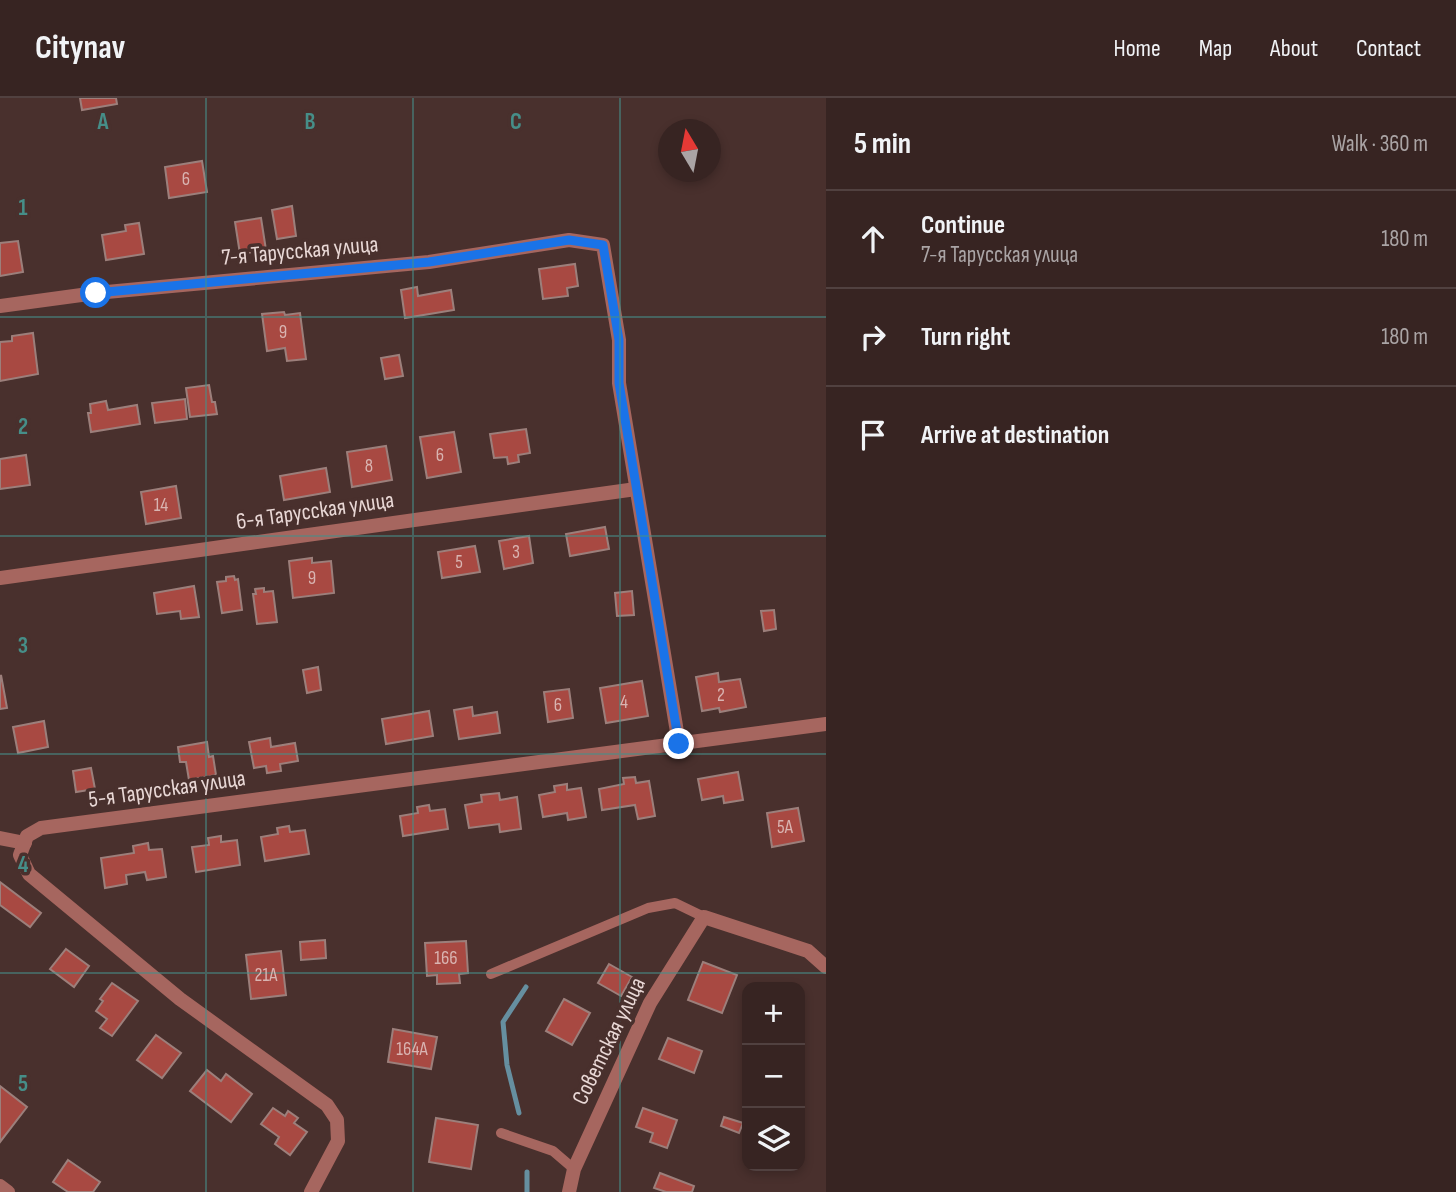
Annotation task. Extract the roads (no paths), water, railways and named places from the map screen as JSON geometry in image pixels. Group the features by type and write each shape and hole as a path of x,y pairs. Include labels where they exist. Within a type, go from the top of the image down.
{"street":[{"name":"7-я Тарусская улица","path":"0,306 96,293 429,262 569,240 603,245 619,340 619,383 636,489"},
{"name":"6-я Тарусская улица","path":"0,578 636,489"},
{"path":"636,489 679,744"},
{"name":"5-я Тарусская улица","path":"25,843 27,836 41,828 826,724"},
{"path":"0,838 25,843 20,855 29,874 180,999 327,1105 337,1120 338,1141 311,1192"},
{"path":"704,917 808,951 826,967"},
{"name":"Советская улица","path":"569,1192 574,1169 650,1003 704,917"},
{"path":"0,1186 8,1192"}],"lane":[{"path":"491,974 648,908 675,903 704,917"},
{"path":"501,1133 553,1151 574,1169"}],"waterway":[{"path":"519,1113 507,1065 503,1022 526,987"},
{"path":"527,1172 527,1192"}]}
